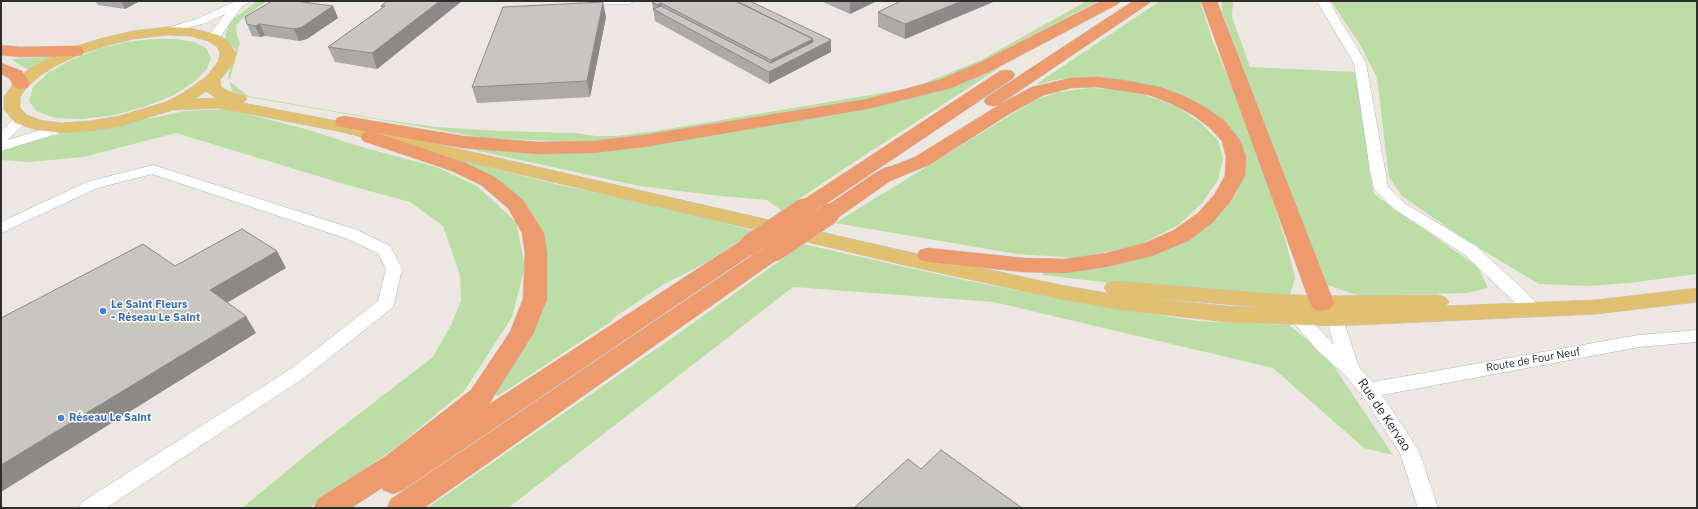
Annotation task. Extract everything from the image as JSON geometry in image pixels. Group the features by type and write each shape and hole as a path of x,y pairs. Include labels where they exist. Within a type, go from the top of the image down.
{"highway":[{"path":"341,124 463,142 538,148 593,147 644,141 867,104 945,84 985,67 1113,1"},
{"path":"355,508 1120,1"},
{"path":"401,508 879,179 1143,1"},
{"path":"1209,1 1328,311"},
{"path":"1,50 20,52 76,51"},
{"path":"1,68 16,75 21,84"},
{"path":"879,179 922,161 1003,110 1038,91 1071,83 1097,82 1124,84 1154,91 1178,100 1199,111 1217,124 1231,140 1236,157 1235,176 1223,198 1205,218 1182,235 1152,249 1106,260 1065,266 1024,266 928,255"},
{"path":"328,508 396,464 480,397 521,334 535,299 536,253 533,233 516,204 488,181 459,167 341,124"}],"main road":[{"path":"167,31 190,32 213,38 223,44 228,53 226,63 212,80 189,96 172,105 121,121 90,126 61,128 37,125 20,118 12,109 12,97 21,84 35,72 76,51 133,35 167,31"},
{"path":"212,80 213,88 222,95 686,208 1060,292 1122,303 1227,314 1298,317 1328,311 1527,304 1697,287"},
{"path":"172,105 219,103 341,124 928,255 1029,276 1124,290 1275,301 1328,311"},
{"path":"1527,304 1596,307 1697,295"}],"street":[{"path":"584,1 629,1"},
{"path":"1322,1 1360,63 1381,188 1398,206 1470,250 1527,304"},
{"path":"167,31 201,21 241,3"},
{"path":"213,38 241,3"},
{"path":"1,140 20,118"},
{"path":"1,147 61,128"},
{"path":"1,228 92,185 153,169 351,234 384,250 394,269 386,304 298,373 89,508"},
{"path":"1328,311 1351,370"},
{"name":"Rue de Kervao","path":"1298,317 1324,346 1351,370 1369,390 1409,451 1428,508"},
{"name":"Route de Four Neuf","path":"1369,390 1639,341 1697,336"}],"green space":[{"path":"257,1 267,1 243,18 236,25 237,36 240,43 229,80 228,76 236,50 225,38 229,22"},
{"path":"1087,1 1099,1 944,81 906,93 599,143 485,138 248,97 232,91 229,81 248,96 385,120 437,127 616,136 656,131 912,88 981,60"},
{"path":"1160,1 1200,1 1213,42 1237,98 1260,161 1286,242 1295,278 1290,294 1263,295 1187,292 1043,275 1043,273 1104,268 1165,250 1206,225 1237,192 1243,163 1179,96 1126,80 1090,77 1054,80 1040,84 1038,83"},
{"path":"1222,1 1233,1 1232,17 1250,67 1356,72 1363,106 1369,170 1374,194 1478,267 1488,288 1467,293 1360,296 1327,285 1222,12"},
{"path":"1331,1 1697,1 1697,274 1629,283 1587,286 1539,284 1464,239 1402,196 1389,177 1377,78 1361,46"},
{"path":"152,39 176,39 194,42 206,48 211,58 207,69 194,82 174,95 147,106 115,115 82,119 55,118 36,111 29,101 33,87 48,73 71,60 99,49 126,42"},
{"path":"50,57 28,70 11,59"},
{"path":"994,66 999,68 842,170 782,211 767,200 640,186 451,145 548,151 782,123"},
{"path":"1090,88 1113,89 1144,95 1174,105 1201,123 1218,140 1223,158 1218,180 1202,203 1180,224 1140,245 1076,258 1017,254 835,223 1035,100 1058,92"},
{"path":"228,109 309,130 358,146 436,167 477,186 516,222 525,267 512,317 464,391 398,446 309,508 242,508 316,447 433,357 451,325 461,301 460,275 443,226 410,202 344,184 176,133 83,157 30,162 1,160 1,152 23,143 66,133 110,127 185,111"},
{"path":"434,153 555,184 668,208 754,231 704,264 664,284 615,317 612,321 498,396 491,393 536,315 534,218"},
{"path":"803,244 959,279 1092,305 1197,321 1289,325 1327,356 1393,455 1364,448 1273,368 994,302 793,287 508,508 427,508 685,329"}],"building":[{"path":"272,1 296,1 333,6 302,27 294,29 260,24 255,26 247,24 245,17"},
{"path":"387,1 440,1 372,53 328,47 385,6 381,6"},
{"path":"652,1 736,1 813,39 771,60 661,3 657,5"},
{"path":"736,1 750,1 831,40 769,72 653,9 661,6 771,63 813,42 813,39"},
{"path":"901,1 962,1 905,24 878,12"},
{"path":"603,2 587,81 472,87 503,7"},
{"name":"Réseau Le Saint","path":"242,229 277,251 210,290 246,316 1,465 1,318 143,244 175,266"},
{"path":"941,450 1022,508 854,508 908,459 921,469"}],"place":[{"name":"Le Saint Fleurs - Réseau Le Saint","path":"103,311"},
{"name":"Réseau Le Saint","path":"61,418"}]}
